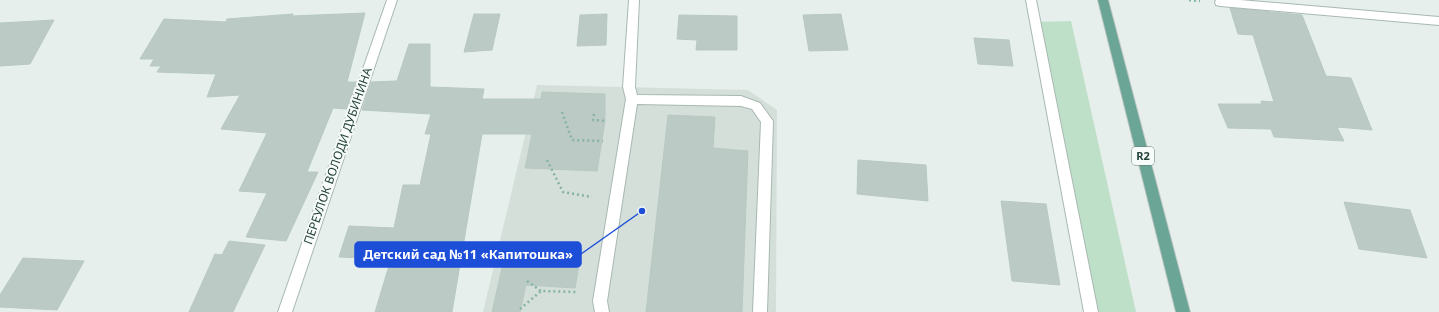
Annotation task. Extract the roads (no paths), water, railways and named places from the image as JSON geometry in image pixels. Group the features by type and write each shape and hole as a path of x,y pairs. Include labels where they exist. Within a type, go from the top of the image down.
{"main road":[{"name":"R2","path":"1103,0 1183,312"}],"street":[{"name":"ПЕРЕУЛОК ВОЛОДИ ДУБИНИНА","path":"285,312 392,0"},
{"path":"602,312 600,301 632,99 628,87 634,0"},
{"path":"1031,0 1091,312"},
{"path":"1220,2 1439,21"},
{"path":"632,99 741,102 756,106 767,121 760,312"}],"place":[{"name":"Детский сад №11 «Капитошка»","path":"642,211"}]}
